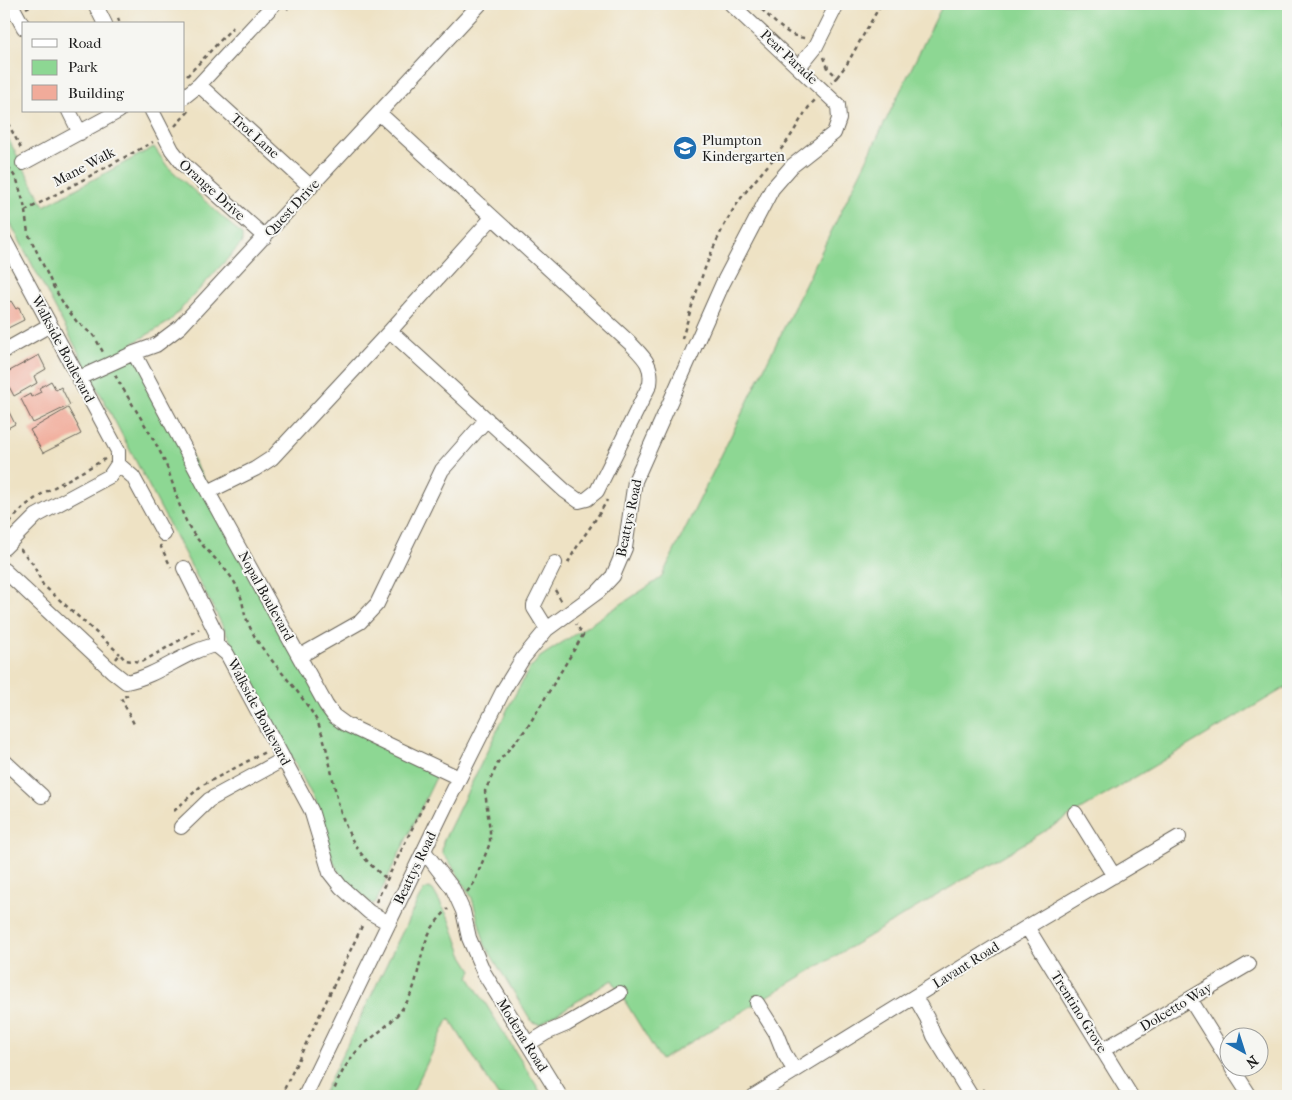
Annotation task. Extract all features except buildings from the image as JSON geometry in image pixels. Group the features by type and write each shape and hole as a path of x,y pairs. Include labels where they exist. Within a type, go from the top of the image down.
{"street":[{"path":"11,4 22,24"},
{"path":"95,4 104,22"},
{"path":"185,96 199,85 274,4"},
{"name":"Quest Drive","path":"79,378 156,345 180,327 480,4"},
{"name":"Pear Parade","path":"731,4 824,90"},
{"path":"799,67 816,46 838,4"},
{"name":"Trot Lane","path":"199,85 311,187"},
{"name":"Beattys Road","path":"306,1096 459,778 504,689 523,658 547,629 599,591 613,576 624,548 635,481 722,285 772,189 792,166 834,133 840,119 838,105 824,90"},
{"path":"69,112 80,132"},
{"path":"25,162 117,112"},
{"path":"379,113 630,344 645,359 652,373 650,384 597,491 587,499 579,501 565,491 390,331"},
{"name":"Orange Drive","path":"162,115 172,150 182,164 265,237"},
{"path":"208,492 255,469 272,458 492,218"},
{"name":"Walkside Boulevard","path":"4,239 118,451 118,464"},
{"path":"4,351 50,325"},
{"name":"Nopal Boulevard","path":"134,353 208,492 326,705 334,716 345,724 459,778"},
{"path":"300,656 360,622 377,604 442,470 487,419"},
{"path":"11,546 36,516 110,476 118,464 133,477 164,534"},
{"path":"547,629 534,605 561,563"},
{"path":"184,568 216,633 216,645"},
{"name":"Walkside Boulevard","path":"4,570 126,682 140,679 203,647 216,645 227,654 278,762 311,810 330,873 363,918 389,923"},
{"path":"4,761 42,796"},
{"path":"181,827 210,800 278,762"},
{"path":"1075,813 1114,876"},
{"name":"Lavant Road","path":"754,1096 1027,927 1179,837"},
{"name":"Modena Road","path":"424,851 450,884 456,903"},
{"name":"Modena Road","path":"417,866 423,868 439,882 463,911 469,938 484,973 560,1096"},
{"name":"Trentino Grove","path":"1027,927 1131,1096"},
{"name":"Dolcetto Way","path":"1103,1050 1249,964"},
{"path":"530,1048 546,1033 567,1024 620,993"},
{"path":"911,999 922,1022 934,1036 971,1096"},
{"path":"1190,999 1220,1047"},
{"path":"757,1002 776,1033 784,1053 798,1069"},
{"path":"1238,1078 1250,1096"}],"path":[{"path":"756,4 787,32 800,38 808,39 816,46 822,52 828,68 836,77"},
{"path":"682,342 700,278 733,211 794,132 810,105 847,64 880,4"},
{"path":"185,79 235,24"},
{"path":"162,115 178,132"},
{"path":"4,116 25,162"},
{"name":"Mane Walk","path":"25,211 154,142"},
{"path":"4,160 17,180 25,211 28,233 53,286 77,322 94,336 163,459 180,509 191,529 202,546 230,576 238,590 246,615 258,641 298,691 317,722 328,758 340,814 347,832 360,854 387,880"},
{"path":"4,169 8,166"},
{"path":"561,563 599,516 608,498"},
{"path":"164,534 156,539 175,574 184,568"},
{"path":"11,546 25,543"},
{"path":"11,546 33,564 43,585 125,660 142,662 199,628"},
{"path":"332,1096 342,1070 352,1057 388,1025 408,999 415,984 428,936 439,918 474,883 490,843 485,791 499,761 527,728 583,635 554,589"},
{"path":"108,667 120,654"},
{"path":"116,692 135,726"},
{"path":"121,698 132,694"},
{"path":"265,752 278,762"},
{"path":"281,1096 363,918 387,880 426,798"}],"green space":[{"path":"943,4 1288,4 1288,686 661,1060 612,980 540,1024 532,1022 485,945 472,898 442,853 443,842 528,671 540,657 661,578"},
{"path":"4,131 44,206 154,147 167,166 242,235 242,243 169,322 130,345 334,716 440,769 376,902 372,904 349,885 338,871 316,803 4,211"},
{"path":"429,888 433,890 450,920 462,954 472,970 469,977 543,1096 498,1096 449,1018 411,1096 322,1096 419,898 424,890"}],"place":[{"name":"Plumpton Kindergarten","path":"685,148"}]}
